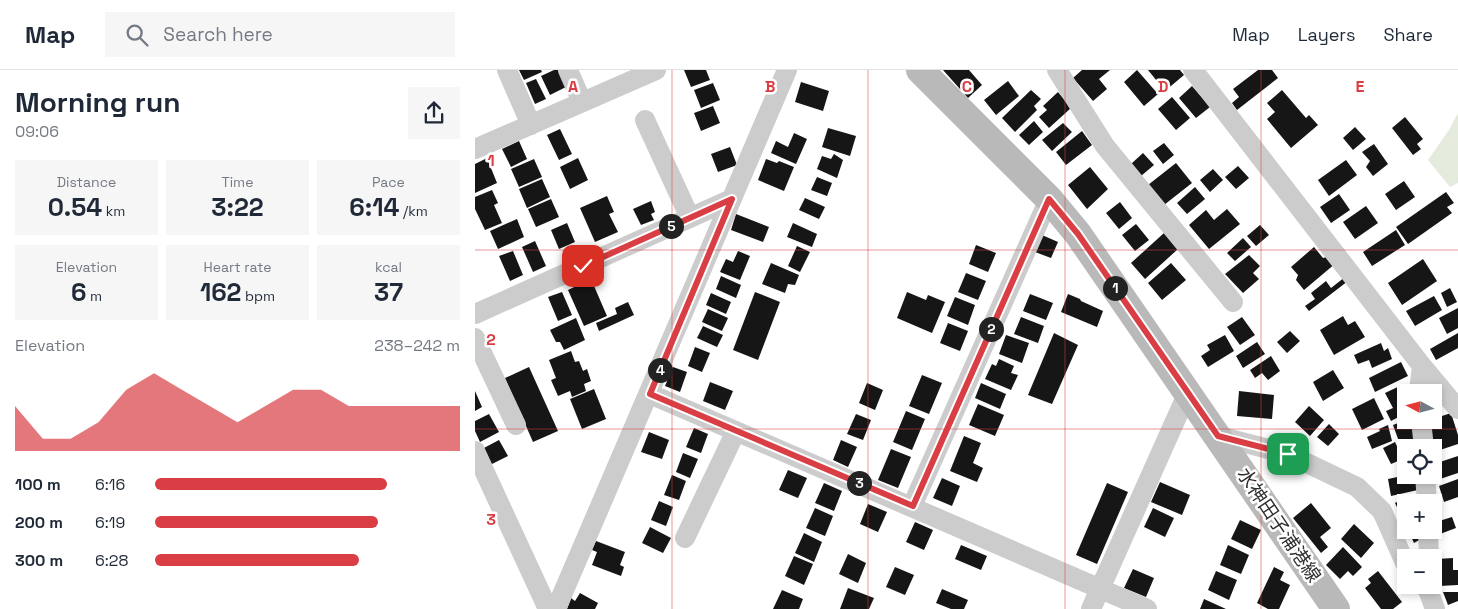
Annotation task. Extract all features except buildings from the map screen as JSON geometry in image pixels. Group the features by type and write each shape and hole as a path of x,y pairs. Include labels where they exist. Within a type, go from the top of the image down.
{"main road":[{"name":"水神田子浦港線","path":"920,70 1049,199 1078,234 1336,609"}],"street":[{"path":"507,70 531,125"},
{"path":"568,70 583,102"},
{"path":"475,149 657,70"},
{"path":"556,609 650,394 787,70"},
{"path":"1057,70 1105,146 1233,302"},
{"path":"1193,70 1422,366 1458,409"},
{"path":"645,120 690,218"},
{"path":"475,314 732,199"},
{"path":"913,506 1049,199"},
{"path":"475,338 516,425"},
{"path":"1420,384 1422,366"},
{"path":"1091,609 1188,392"},
{"path":"650,394 913,506 1147,609"},
{"path":"685,538 736,431"},
{"path":"1218,436 1288,454 1357,487 1383,511 1399,549"},
{"path":"475,451 548,609"},
{"path":"1429,594 1435,609"}],"shaded area":[{"path":"1458,113 1458,183 1450,187 1428,160 1449,130"}],"route":[{"path":"583,266 732,199 650,394 913,506 1049,199 1078,234 1218,436 1288,454"}]}
